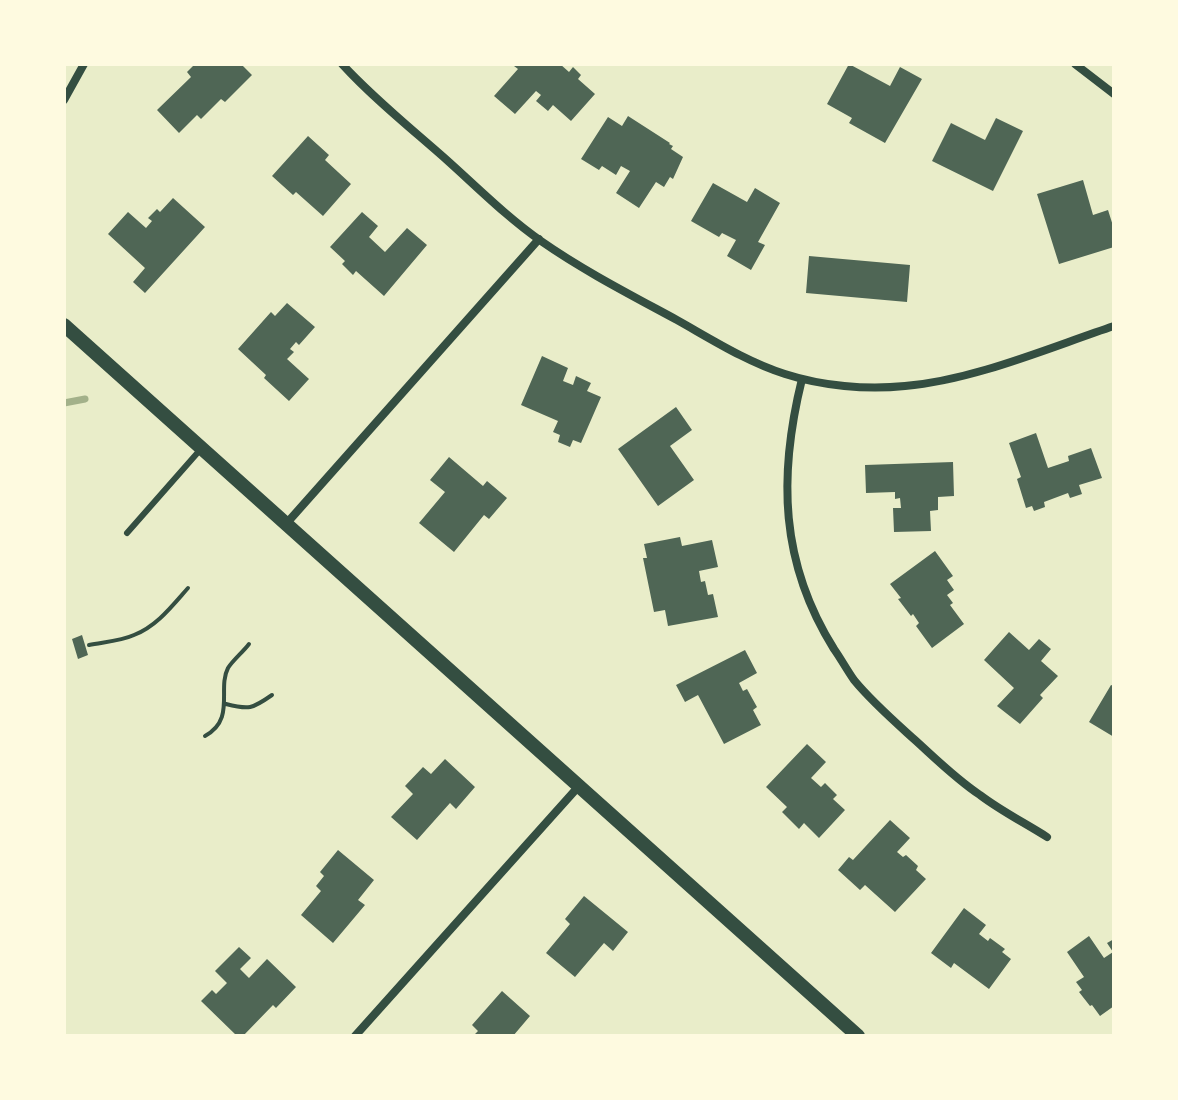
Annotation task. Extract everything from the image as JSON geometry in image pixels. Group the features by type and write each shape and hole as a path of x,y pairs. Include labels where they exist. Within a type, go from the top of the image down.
{"street":[{"path":"64,100 84,64"},
{"path":"342,64 383,104 539,239 592,273 716,342 782,373 841,385 904,386 992,367 1114,326"},
{"path":"1075,64 1114,94"},
{"path":"286,524 539,239"},
{"path":"64,325 858,1036"},
{"path":"802,379 789,445 787,517 804,589 822,629 853,679 896,723 981,797 1047,837"},
{"path":"355,1036 579,786"}],"lane":[{"path":"127,533 203,448"}],"path":[{"path":"89,645 132,636 144,630 156,623 188,588"},
{"path":"205,736 215,731 226,704 228,669 249,644"},
{"path":"226,704 245,709 272,695"}],"building":[{"path":"195,64 241,64 252,75 225,102 221,99 201,119 197,115 179,133 157,110 191,77 187,72"},
{"path":"515,64 560,64 569,72 573,67 581,75 578,79 595,94 571,121 553,105 548,111 536,101 541,95 536,91 515,114 494,96 518,69"},
{"path":"849,64 890,86 900,67 922,79 885,143 849,123 852,118 827,104"},
{"path":"628,116 670,143 673,146 671,149 683,157 673,179 670,177 664,187 656,182 639,208 616,193 630,171 621,166 616,175 602,166 599,170 581,159 608,117 622,126"},
{"path":"996,118 1023,131 993,191 932,161 951,123 985,140"},
{"path":"308,136 329,155 325,160 351,184 323,216 272,176"},
{"path":"1083,180 1093,215 1108,210 1114,229 1114,247 1059,264 1037,194"},
{"path":"713,183 747,202 755,188 780,203 758,242 765,245 751,270 727,256 736,240 722,233 719,237 691,221"},
{"path":"173,198 205,227 145,293 133,282 145,268 108,234 128,212 146,228 152,221 148,218 157,209 160,212"},
{"path":"362,212 378,226 369,237 385,252 407,228 427,245 384,296 356,271 353,275 342,264 345,261 330,247"},
{"path":"809,256 910,265 907,302 806,293"},
{"path":"287,303 315,327 299,345 296,342 290,349 294,352 287,359 309,379 289,401 238,349 271,312 275,316"},
{"path":"542,356 568,368 563,381 573,385 576,376 591,383 587,391 601,397 581,443 573,440 570,447 558,442 560,435 553,432 558,421 521,405"},
{"path":"676,407 692,430 670,446 694,480 658,506 618,449"},
{"path":"1036,433 1048,468 1069,461 1068,456 1091,448 1102,478 1079,485 1082,494 1070,498 1068,493 1044,502 1045,507 1034,511 1032,506 1026,508 1017,479 1021,477 1009,443"},
{"path":"449,457 483,486 487,481 507,498 489,519 484,515 454,552 419,523 445,492 430,480"},
{"path":"953,462 954,496 938,497 938,510 930,511 931,531 894,532 893,508 901,508 900,498 895,499 895,492 866,493 865,465"},
{"path":"680,537 682,546 712,540 718,567 699,571 708,595 713,594 718,617 668,626 665,610 654,612 643,558 647,558 644,544"},
{"path":"935,551 953,576 947,580 954,590 947,595 953,603 950,605 964,624 932,648 916,626 919,623 898,599 901,598 890,584"},
{"path":"1009,632 1029,650 1039,639 1051,649 1041,661 1058,676 1020,724 997,706 1014,688 984,660"},
{"path":"82,635 88,655 78,659 72,639"},
{"path":"745,650 757,673 739,683 743,691 747,689 757,707 753,710 761,725 724,744 698,695 685,702 676,685"},
{"path":"1111,685 1114,686 1114,737 1089,722"},
{"path":"807,744 826,762 811,778 821,787 825,783 837,795 833,799 845,810 819,838 804,823 799,829 782,812 787,807 766,787"},
{"path":"445,759 475,787 456,809 450,803 417,840 391,817 413,794 405,786 423,767 431,774"},
{"path":"890,820 910,838 897,852 903,857 906,855 918,866 916,870 926,879 895,912 865,885 860,890 838,870 849,857 853,860"},
{"path":"338,850 374,880 358,900 365,905 333,943 301,915 321,891 316,886 324,876 320,872"},
{"path":"584,896 628,932 613,951 604,943 575,977 546,953 570,924 565,919"},
{"path":"964,908 986,925 979,934 1005,949 1002,952 1011,959 989,989 954,963 951,968 931,953"},
{"path":"1089,936 1104,958 1113,952 1107,943 1114,939 1114,1006 1100,1016 1079,992 1082,990 1076,982 1084,977 1067,952"},
{"path":"239,947 251,958 240,969 249,978 267,959 296,987 243,1036 237,1036 201,1001 212,990 216,994 227,983 215,971"},
{"path":"502,991 530,1016 513,1036 473,1036 478,1031 472,1025"}],"waterway":[{"path":"64,403 85,399"}]}
